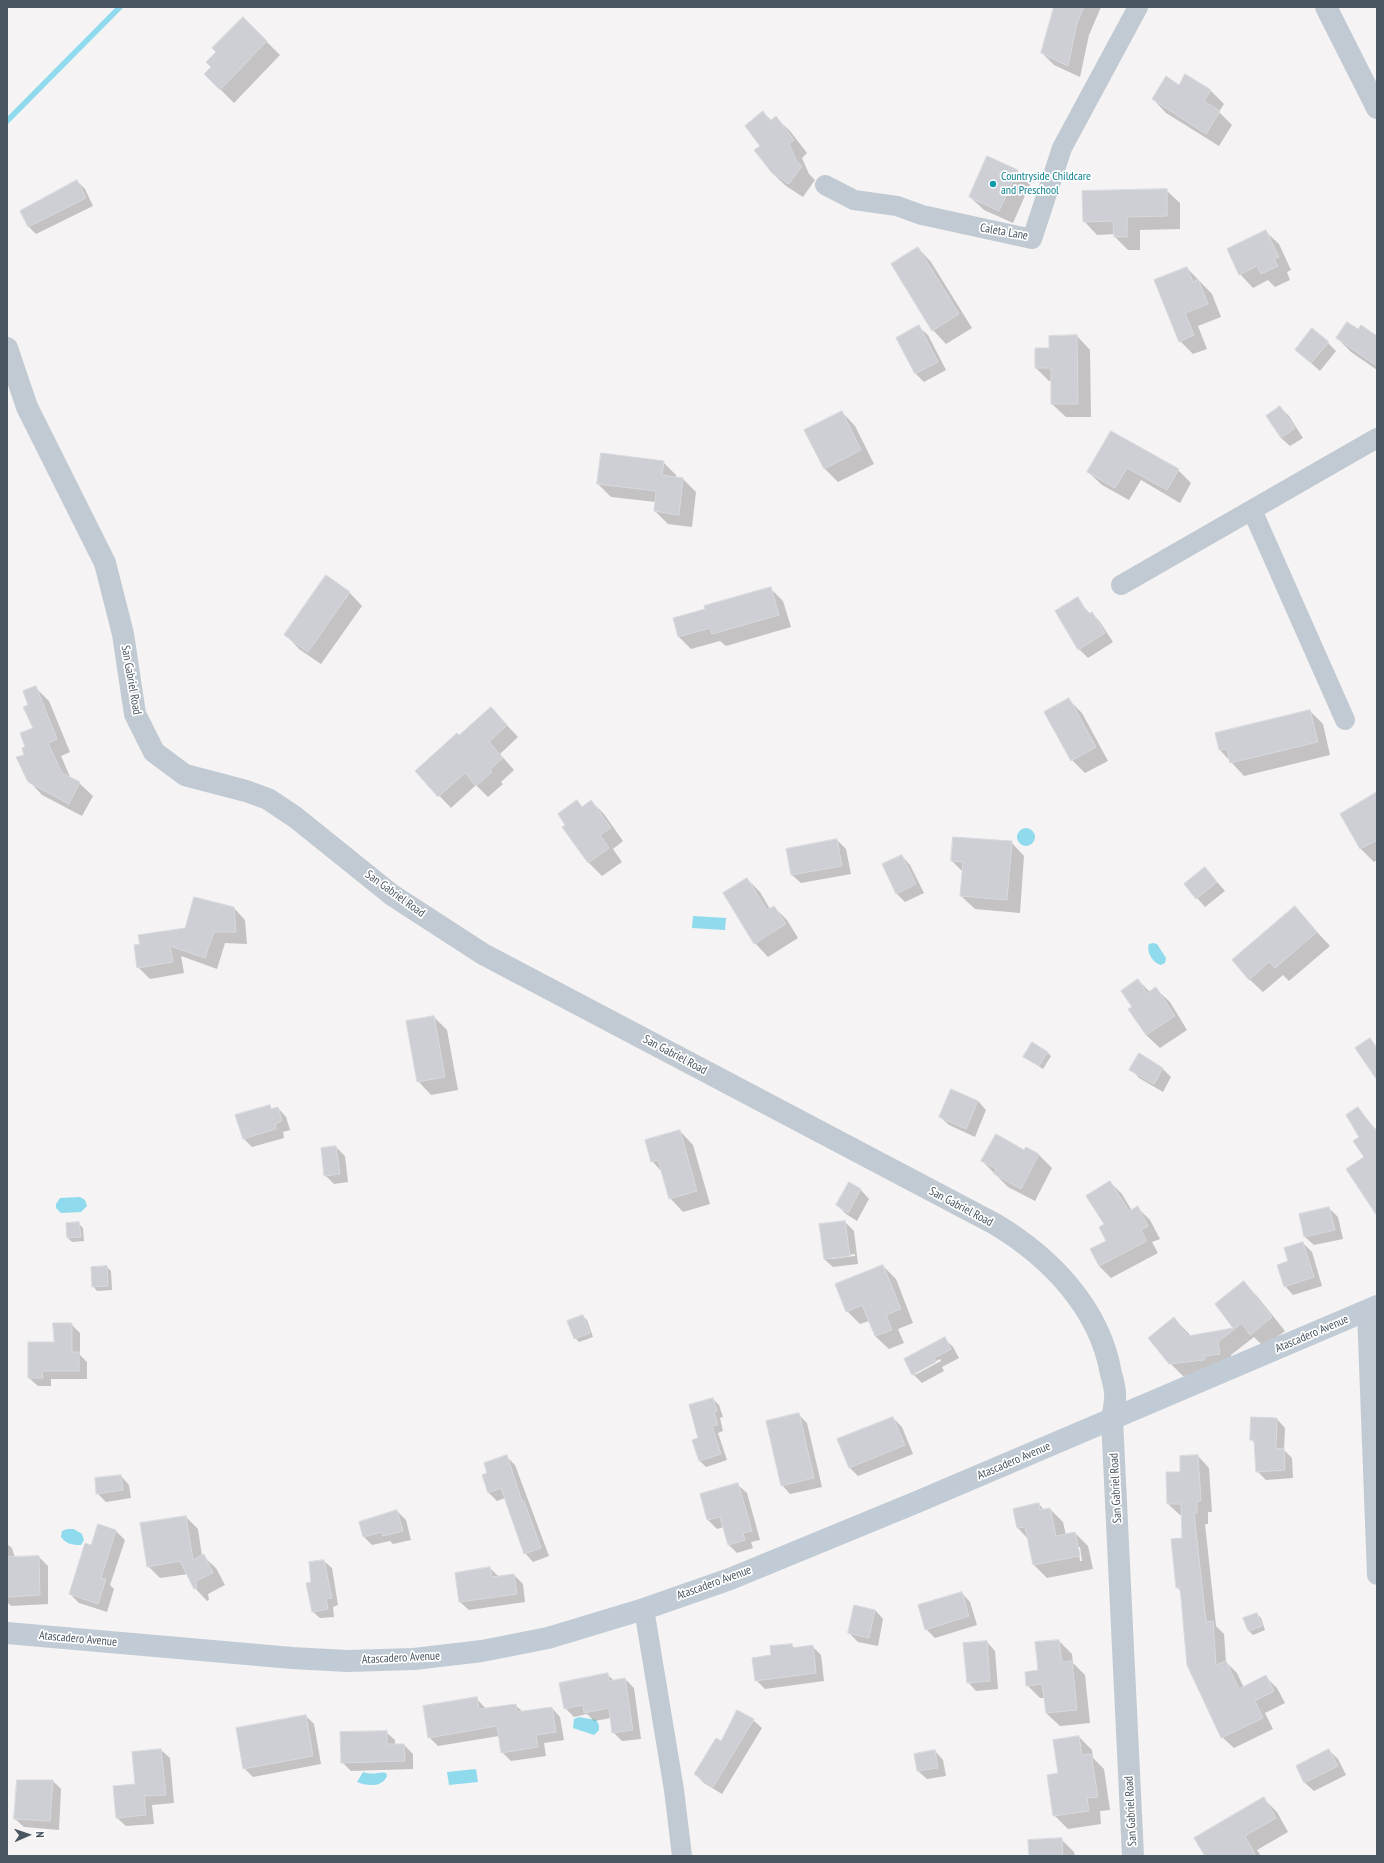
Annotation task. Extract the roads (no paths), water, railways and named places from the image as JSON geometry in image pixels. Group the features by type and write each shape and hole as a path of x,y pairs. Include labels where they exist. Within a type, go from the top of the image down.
{"main road":[{"name":"Atascadero Avenue","path":"7,1633 292,1658 346,1661 414,1659 482,1651 548,1638 644,1609 730,1579 1372,1308"}],"street":[{"name":"Caleta Lane","path":"825,185 854,200 896,206 922,215 1032,239 1062,148 1138,7"},
{"path":"1326,7 1377,108"},
{"name":"San Gabriel Road","path":"7,348 27,407 105,562 122,634 134,714 154,752 185,775 246,791 268,799 295,817 392,894 483,954 1012,1234 1039,1255 1059,1274 1076,1295 1094,1324 1109,1361 1116,1396 1112,1419 1133,1856"},
{"path":"1121,585 1377,438"},
{"path":"1252,510 1345,720"},
{"path":"1372,1308 1377,1575"},
{"path":"644,1609 674,1790 682,1856"}],"water":[{"path":"1022,828 1030,828 1035,833 1033,844 1030,846 1022,846 1017,841 1017,833"},
{"path":"693,916 726,918 725,930 692,928"},
{"path":"1149,944 1157,944 1166,958 1165,963 1161,965 1155,962 1149,954"},
{"path":"80,1197 85,1200 87,1206 81,1212 61,1213 56,1208 56,1204 60,1198"},
{"path":"74,1529 82,1534 84,1540 81,1545 70,1544 61,1537 62,1531"},
{"path":"579,1717 596,1720 599,1725 599,1730 594,1735 573,1728 574,1719"},
{"path":"476,1769 478,1782 449,1785 447,1772"},
{"path":"363,1772 371,1774 386,1773 387,1776 382,1783 370,1785 357,1782"}],"waterway":[{"path":"7,121 120,7"}],"place":[{"name":"Countryside Childcare and Preschool","path":"993,184"}]}
